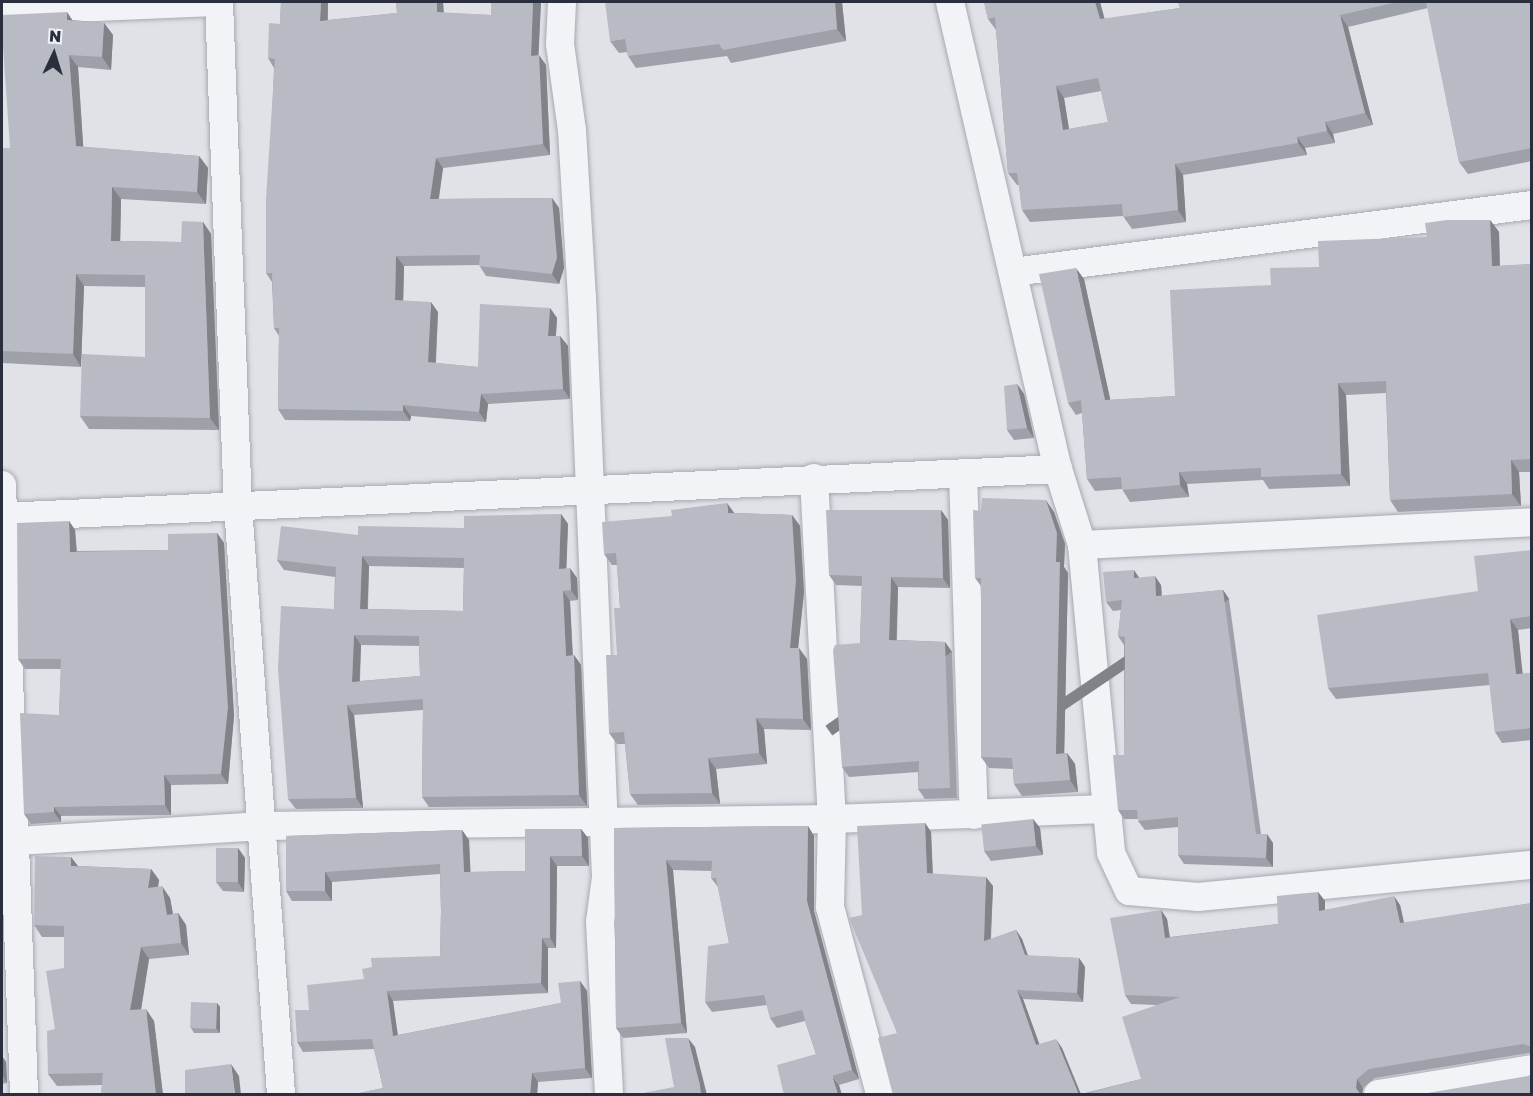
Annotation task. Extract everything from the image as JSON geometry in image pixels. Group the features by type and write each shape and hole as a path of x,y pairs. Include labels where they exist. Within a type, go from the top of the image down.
{"street":[{"path":"2,11 219,2 238,507 281,1095"},
{"path":"562,2 560,44 572,130 582,285 587,488 606,877 600,922 609,1095"},
{"path":"950,2 1058,469 1082,545 1111,853 1129,891 1198,897 1532,865"},
{"path":"1013,272 1532,205"},
{"path":"2,517 587,488 1058,469"},
{"path":"963,474 974,815"},
{"path":"814,478 832,819 830,907 880,1095"},
{"path":"2,485 7,842 24,1095"},
{"path":"1082,545 1532,522"},
{"path":"7,842 262,826 832,819 1106,809"},
{"path":"1378,1095 1445,1088 1532,1069"}],"building":[{"path":"281,2 321,2 320,21 397,13 396,2 437,2 437,12 491,15 491,2 533,2 531,56 539,55 543,144 436,158 430,199 552,198 557,258 552,274 479,266 480,255 396,256 395,300 431,302 428,362 478,367 480,304 550,308 548,336 560,336 563,389 481,394 479,412 403,405 403,411 278,409 279,328 274,328 272,273 266,273 266,199 275,59 268,58 269,23 280,24"},
{"path":"605,2 835,2 837,29 723,50 719,44 628,56 625,39 610,41"},
{"path":"984,2 1095,2 1100,19 1180,8 1178,2 1398,2 1340,15 1365,113 1325,122 1327,131 1297,137 1298,143 1175,164 1178,210 1123,217 1122,204 1022,210 1017,173 1008,173 995,17 988,19","holes":["1098,78 1108,122 1063,130 1056,86"]},
{"path":"1426,2 1532,2 1532,148 1459,162"},
{"path":"67,12 67,20 104,23 102,57 69,55 76,146 199,156 197,192 112,187 111,241 181,242 182,221 203,222 210,418 80,416 82,354 145,357 145,275 76,274 73,354 2,351 2,148 10,148 2,15"},
{"path":"1447,220 1490,220 1492,266 1532,264 1532,459 1511,460 1512,494 1390,500 1386,381 1338,383 1341,474 1261,477 1261,468 1179,472 1180,485 1122,490 1121,477 1087,479 1081,400 1068,403 1039,274 1076,268 1105,400 1175,396 1170,290 1271,285 1270,268 1319,267 1318,241 1427,237 1425,223"},
{"path":"1017,384 1027,428 1007,430 1004,386"},
{"path":"982,498 1046,500 1057,533 1056,562 1060,562 1056,754 1067,753 1070,780 1014,784 1012,758 981,757 981,578 975,578 973,510 981,511"},
{"path":"727,503 728,513 792,515 796,581 790,648 799,648 803,719 756,718 759,753 708,758 712,793 630,794 624,732 609,733 606,655 617,655 614,608 620,608 616,553 604,554 602,522 672,516 671,510"},
{"path":"826,510 941,510 943,578 891,577 889,640 945,642 950,788 918,789 919,761 842,767 833,650 835,645 860,643 862,576 829,575"},
{"path":"561,514 559,569 570,568 571,590 563,591 566,656 574,655 579,795 422,797 423,699 347,705 356,798 288,799 278,669 281,606 334,609 336,567 277,560 281,526 358,535 358,526 464,528 464,516","holes":["362,556 464,558 463,611 360,609","354,635 419,636 420,676 352,682"]},
{"path":"69,521 70,552 168,550 168,534 217,533 228,707 221,774 164,775 165,805 54,807 54,812 24,814 20,713 59,715 61,659 18,659 17,523"},
{"path":"1532,550 1532,616 1510,619 1516,674 1532,673 1532,728 1495,732 1488,673 1328,688 1317,615 1478,591 1474,556"},
{"path":"1134,570 1134,578 1155,576 1156,596 1223,590 1256,834 1267,834 1266,858 1178,855 1178,817 1138,821 1137,810 1118,810 1113,755 1124,755 1125,637 1118,636 1122,600 1106,602 1103,572"},
{"path":"1033,819 1036,846 984,851 981,824"},
{"path":"925,823 927,873 986,877 984,941 1016,930 1025,955 1079,958 1077,993 1017,990 1036,1045 1056,1039 1079,1095 893,1095 878,1038 897,1033 849,918 862,915 857,826"},
{"path":"808,826 807,901 852,1070 832,1076 838,1095 784,1095 777,1065 816,1054 802,1010 770,1018 764,995 705,1002 708,946 729,943 716,878 711,878 712,861 666,860 681,1023 616,1028 614,828"},
{"path":"525,829 581,829 582,856 550,856 550,938 542,938 541,983 387,991 393,1036 561,1003 558,983 580,981 585,1068 532,1073 530,1095 350,1095 383,1088 372,1039 297,1042 295,1010 309,1010 307,985 364,979 362,969 372,967 371,958 440,956 440,864 325,872 325,891 286,891 286,836 462,830 464,872 525,871"},
{"path":"216,848 238,848 238,882 216,882"},
{"path":"35,856 71,857 71,866 151,869 148,888 162,886 167,915 178,913 181,943 141,947 130,1010 146,1009 156,1095 101,1095 103,1073 48,1074 47,1031 55,1029 46,971 64,968 64,926 34,925"},
{"path":"1318,892 1319,911 1394,896 1400,923 1532,903 1532,1047 1523,1044 1369,1069 1357,1079 1356,1088 1361,1095 1080,1095 1141,1079 1122,1017 1180,997 1125,995 1110,918 1161,910 1165,938 1278,924 1277,896"},
{"path":"191,1002 217,1003 216,1029 190,1028"},
{"path":"665,1038 688,1038 701,1095 633,1095 674,1087"},
{"path":"231,1064 235,1095 185,1095 185,1070"},
{"path":"1532,1074 1532,1095 1416,1095 1528,1076"}]}
